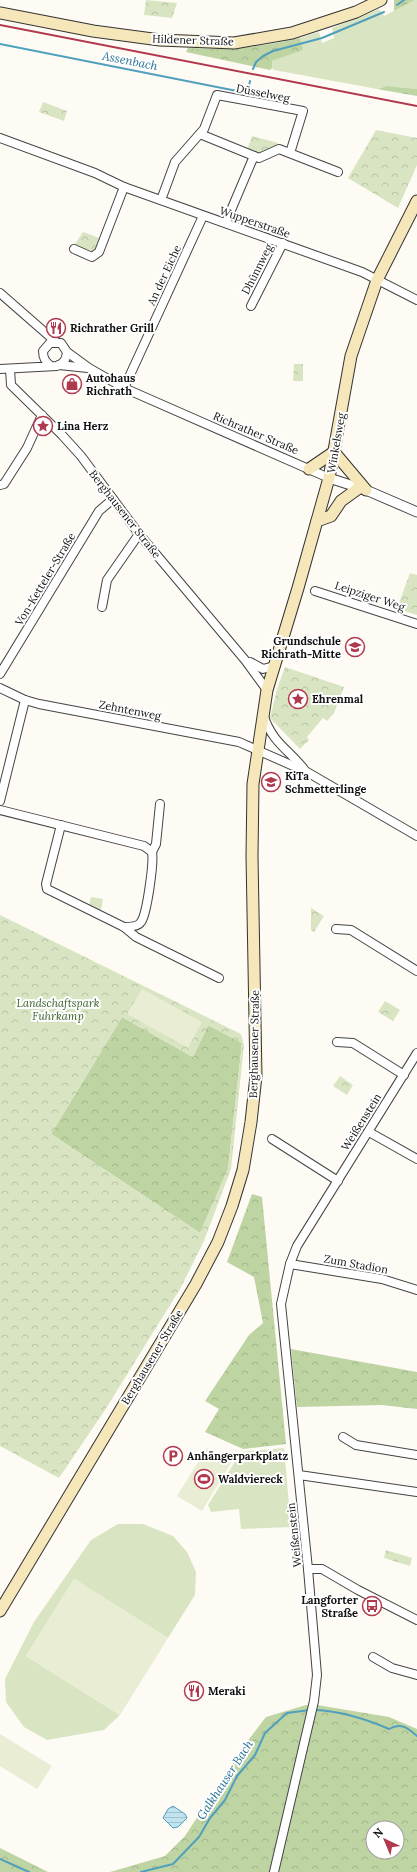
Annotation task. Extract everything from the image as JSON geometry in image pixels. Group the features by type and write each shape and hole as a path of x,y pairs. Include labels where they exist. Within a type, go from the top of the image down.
{"main road":[{"name":"Hildener Straße","path":"0,13 93,31 160,40 234,43 292,33 356,12 381,0"},
{"name":"Winkelsweg","path":"267,690 330,478 351,356 377,280 417,201"},
{"path":"309,469 334,452 363,489 341,500 331,516 317,521"},
{"name":"Berghausener Straße","path":"2,1605 196,1284 218,1242 232,1206 243,1170 251,1122 256,1076 252,842 253,784 267,690"}],"street":[{"name":"Düsselweg","path":"161,200 175,162 204,129 217,95 303,111 290,153"},
{"path":"200,134 259,158 279,149 338,172"},
{"name":"Wupperstraße","path":"0,138 95,173 124,187 283,243 377,280 417,300"},
{"path":"226,222 238,192 242,189 254,156"},
{"path":"74,249 92,257 99,252 124,187"},
{"name":"An der Eiche","path":"124,388 203,216"},
{"name":"Dhünnweg","path":"251,306 283,243"},
{"path":"0,293 56,342 65,347 67,352 66,358 55,365 46,362 43,354"},
{"path":"25,368 43,354 46,346 50,343 56,342"},
{"name":"Richrather Straße","path":"67,352 89,368 124,388 330,478 363,489 417,512"},
{"name":"Richrather Straße","path":"0,369 55,365 89,368"},
{"name":"Berghausener Straße","path":"10,369 11,385 42,415 80,456 139,534 246,660 267,690"},
{"path":"0,485 4,484 27,448 42,415"},
{"name":"Von-Ketteler-Straße","path":"0,674 99,511 113,499"},
{"path":"102,607 108,580 139,534"},
{"name":"Leipziger Weg","path":"315,591 417,624"},
{"name":"Berghausener Straße","path":"246,660 258,668 263,669 274,666"},
{"name":"Zehntenweg","path":"0,688 25,700 239,742 307,772"},
{"path":"0,801 25,700"},
{"path":"263,715 268,729 276,740 307,772 417,836"},
{"path":"124,927 135,926 141,922 145,910 151,871 152,852 156,844 160,804"},
{"path":"0,810 144,846 152,852"},
{"path":"61,825 46,884 47,889 124,927 136,937 219,978"},
{"path":"336,929 351,930 417,971"},
{"path":"337,1042 353,1043 404,1075"},
{"name":"Weißenstein","path":"274,1872 314,1701 317,1675 299,1475 281,1304 290,1264 297,1246 417,1053"},
{"path":"369,1132 417,1159"},
{"path":"272,1139 338,1181"},
{"name":"Zum Stadion","path":"290,1264 382,1279 417,1290"},
{"path":"343,1437 356,1445 417,1455"},
{"path":"299,1475 417,1492"},
{"path":"308,1569 322,1569 358,1590 417,1620"},
{"path":"373,1657 392,1668 417,1675"}],"green space":[{"path":"146,0 177,3 172,18 144,15"},
{"path":"394,0 415,0 394,11"},
{"path":"417,0 417,89 387,86 377,89 274,70 272,68 272,61 302,50 300,38 319,32 322,43 334,38 332,28 379,9 384,16"},
{"path":"300,38 303,50 272,61 272,68 270,70 186,52 188,48 216,49 244,47 272,44"},
{"path":"387,86 417,89 417,96 377,89"},
{"path":"43,102 67,111 64,121 39,112"},
{"path":"376,130 417,138 417,165 398,208 348,178"},
{"path":"252,136 278,143 277,146 260,154 247,150"},
{"path":"83,232 102,239 99,247 94,252 87,249 85,252 73,247"},
{"path":"294,364 303,364 303,381 293,381"},
{"path":"410,573 417,575 417,615 401,610 399,603"},
{"path":"285,667 344,687 334,713 327,721 323,718 307,737 309,740 300,749 270,718 277,689"},
{"path":"91,897 103,899 101,910 89,905"},
{"path":"311,908 324,916 314,932 311,930"},
{"name":"Landschaftspark Fuhrkamp","path":"0,915 241,1034 244,1045 231,1169 204,1241 180,1289 105,1410 59,1478 0,1446","holes":["122,1017 193,1057 208,1025 242,1043 228,1169 200,1233 51,1134"]},
{"path":"142,989 202,1022 188,1048 127,1014"},
{"path":"385,1001 400,1010 393,1021 378,1012"},
{"path":"122,1017 193,1057 208,1025 242,1043 228,1169 200,1233 51,1134"},
{"path":"340,1076 353,1085 347,1095 333,1086"},
{"path":"252,1194 262,1197 286,1444 243,1449 205,1432 219,1409 205,1401 249,1335 263,1323 254,1277 227,1262"},
{"path":"291,1349 417,1372 417,1409 382,1405 297,1407"},
{"name":"Waldviereck","path":"207,1448 231,1463 202,1511 177,1496"},
{"path":"284,1448 291,1527 241,1529 239,1509 211,1512 208,1505 241,1452"},
{"path":"118,1524 143,1524 173,1536 187,1552 196,1572 195,1595 168,1638 74,1579 26,1656 120,1715 104,1730 47,1740 24,1727 6,1702 5,1679 34,1622 91,1540"},
{"path":"386,1550 412,1558 410,1566 384,1558"},
{"path":"74,1579 168,1638 120,1715 26,1656"},
{"path":"306,1705 317,1705 389,1717 417,1729 417,1872 110,1872 165,1856 185,1836 246,1743 266,1717"},
{"path":"0,1734 52,1766 37,1789 0,1766"},
{"path":"0,1848 48,1872 0,1872"}],"water":[{"path":"173,1806 185,1814 187,1818 178,1827 173,1828 163,1818 168,1809"}],"waterway":[{"name":"Assenbach","path":"397,5 404,0"},
{"name":"Assenbach","path":"253,69 256,62 263,56 273,51 322,38 384,12"},
{"name":"Assenbach","path":"0,44 242,92 249,86 250,81"},
{"name":"Galkhauser Bach","path":"141,1872 173,1864 199,1837 210,1818 225,1800 237,1776 255,1755 265,1733 287,1713 310,1710"},
{"name":"Galkhauser Bach","path":"315,1710 353,1716 389,1729 401,1726 417,1736"},
{"name":"Galkhauser Bach","path":"0,1859 29,1872"}],"railway":[{"path":"0,25 417,106"}],"place":[{"name":"Richrather Grill","path":"56,328"},
{"name":"Autohaus Richrath","path":"72,384"},
{"name":"Lina Herz","path":"43,426"},
{"name":"Grundschule Richrath-Mitte","path":"355,647"},
{"name":"Ehrenmal","path":"298,699"},
{"name":"KiTa Schmetterlinge","path":"271,782"},
{"name":"Anhängerparkplatz","path":"173,1456"},
{"name":"Waldviereck","path":"204,1479"},
{"name":"Langforter Straße","path":"372,1606"},
{"name":"Meraki","path":"194,1691"}]}
